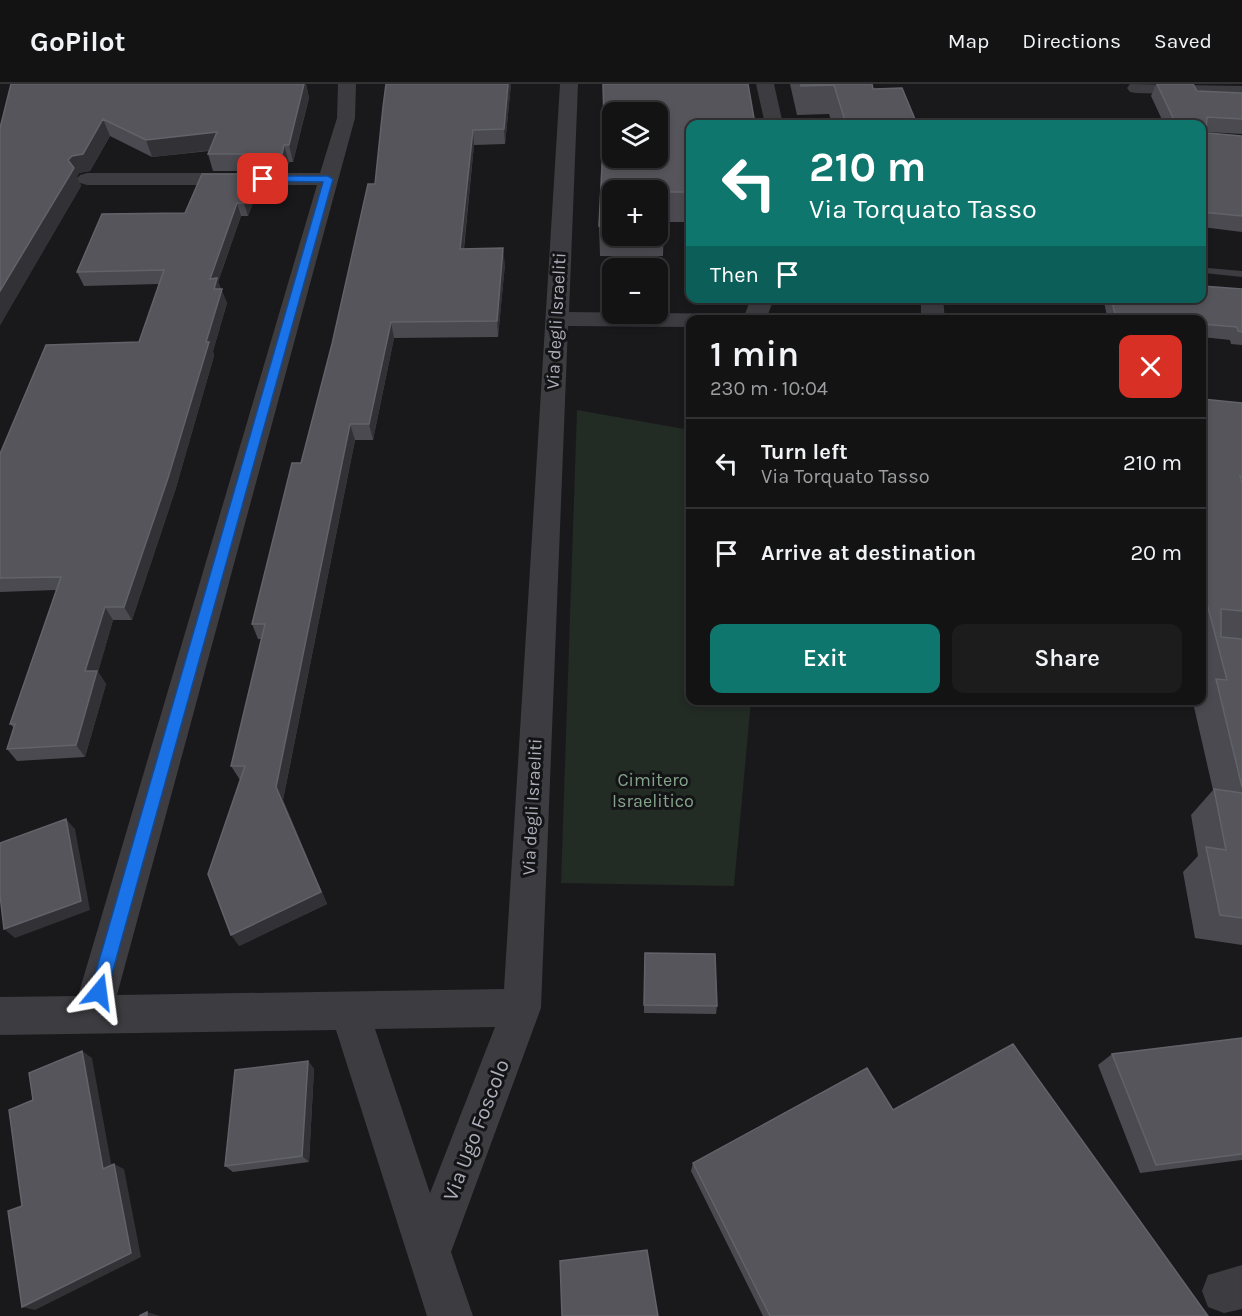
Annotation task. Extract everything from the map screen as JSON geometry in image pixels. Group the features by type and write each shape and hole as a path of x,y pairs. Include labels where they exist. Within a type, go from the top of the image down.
{"street":[{"path":"92,1015 346,118 347,84"},
{"name":"Via degli Israeliti","path":"522,1008 569,84"},
{"path":"765,84 773,120"},
{"path":"1136,87 1242,91"},
{"path":"87,179 328,179"},
{"path":"556,320 686,320"},
{"path":"0,1016 522,1008"},
{"name":"Via Ugo Foscolo","path":"429,1252 522,1008"},
{"name":"Via Ugo Foscolo","path":"349,1010 450,1316"}],"lane":[{"path":"1208,271 1242,274"}],"green space":[{"name":"Cimitero Israelitico","path":"577,410 686,429 686,705 751,705 734,886 561,883"}],"building":[{"path":"11,84 304,84 289,145 284,145 282,154 208,154 217,132 146,140 103,119 83,154 72,156 68,160 74,168 0,291 0,128"},
{"path":"386,84 508,84 504,129 473,130 460,249 503,248 497,321 391,322 369,424 350,424 276,787 321,892 231,935 208,874 245,766 231,766 265,624 252,624 292,463 301,463 332,344 368,184 375,184"},
{"path":"603,84 748,84 754,120 686,120 686,192 668,192 668,180 602,180 602,226 599,226 602,164 602,168 668,168 668,102 603,102"},
{"path":"801,84 872,84 873,89 902,88 915,120 845,120 834,85 801,86"},
{"path":"1157,84 1193,84 1197,91 1242,93 1242,119 1207,117 1206,131 1206,120 1174,120"},
{"path":"1206,131 1242,136 1242,216 1206,212"},
{"path":"202,174 255,174 244,203 237,203 210,279 217,278 214,289 222,289 206,342 209,342 168,478 124,607 105,607 85,671 97,671 76,745 7,749 15,724 10,724 61,577 0,578 0,454 46,345 139,342 164,270 77,272 102,214 185,213"},
{"path":"1206,286 1242,289 1242,332 1238,331 1237,327 1206,324 1206,315 1115,315 1112,303 1206,303"},
{"path":"1206,399 1242,403 1242,477 1240,476 1242,483 1242,611 1221,609 1221,637 1242,639 1242,787 1216,679 1227,680 1206,600"},
{"path":"1214,789 1242,793 1242,918 1220,915 1206,847 1226,850"},
{"path":"66,819 81,901 4,929 0,895 0,843"},
{"path":"645,953 715,954 717,1006 644,1005"},
{"path":"1242,1038 1242,1154 1156,1165 1112,1054"},
{"path":"1013,1044 1208,1316 770,1316 693,1163 867,1068 893,1110"},
{"path":"82,1051 103,1169 114,1164 131,1253 22,1307 8,1211 22,1206 9,1110 33,1100 29,1073"},
{"path":"308,1061 302,1156 225,1166 235,1070"},
{"path":"647,1250 658,1316 562,1316 560,1261"}],"route":[{"path":"99,992 328,179 263,179"}]}
